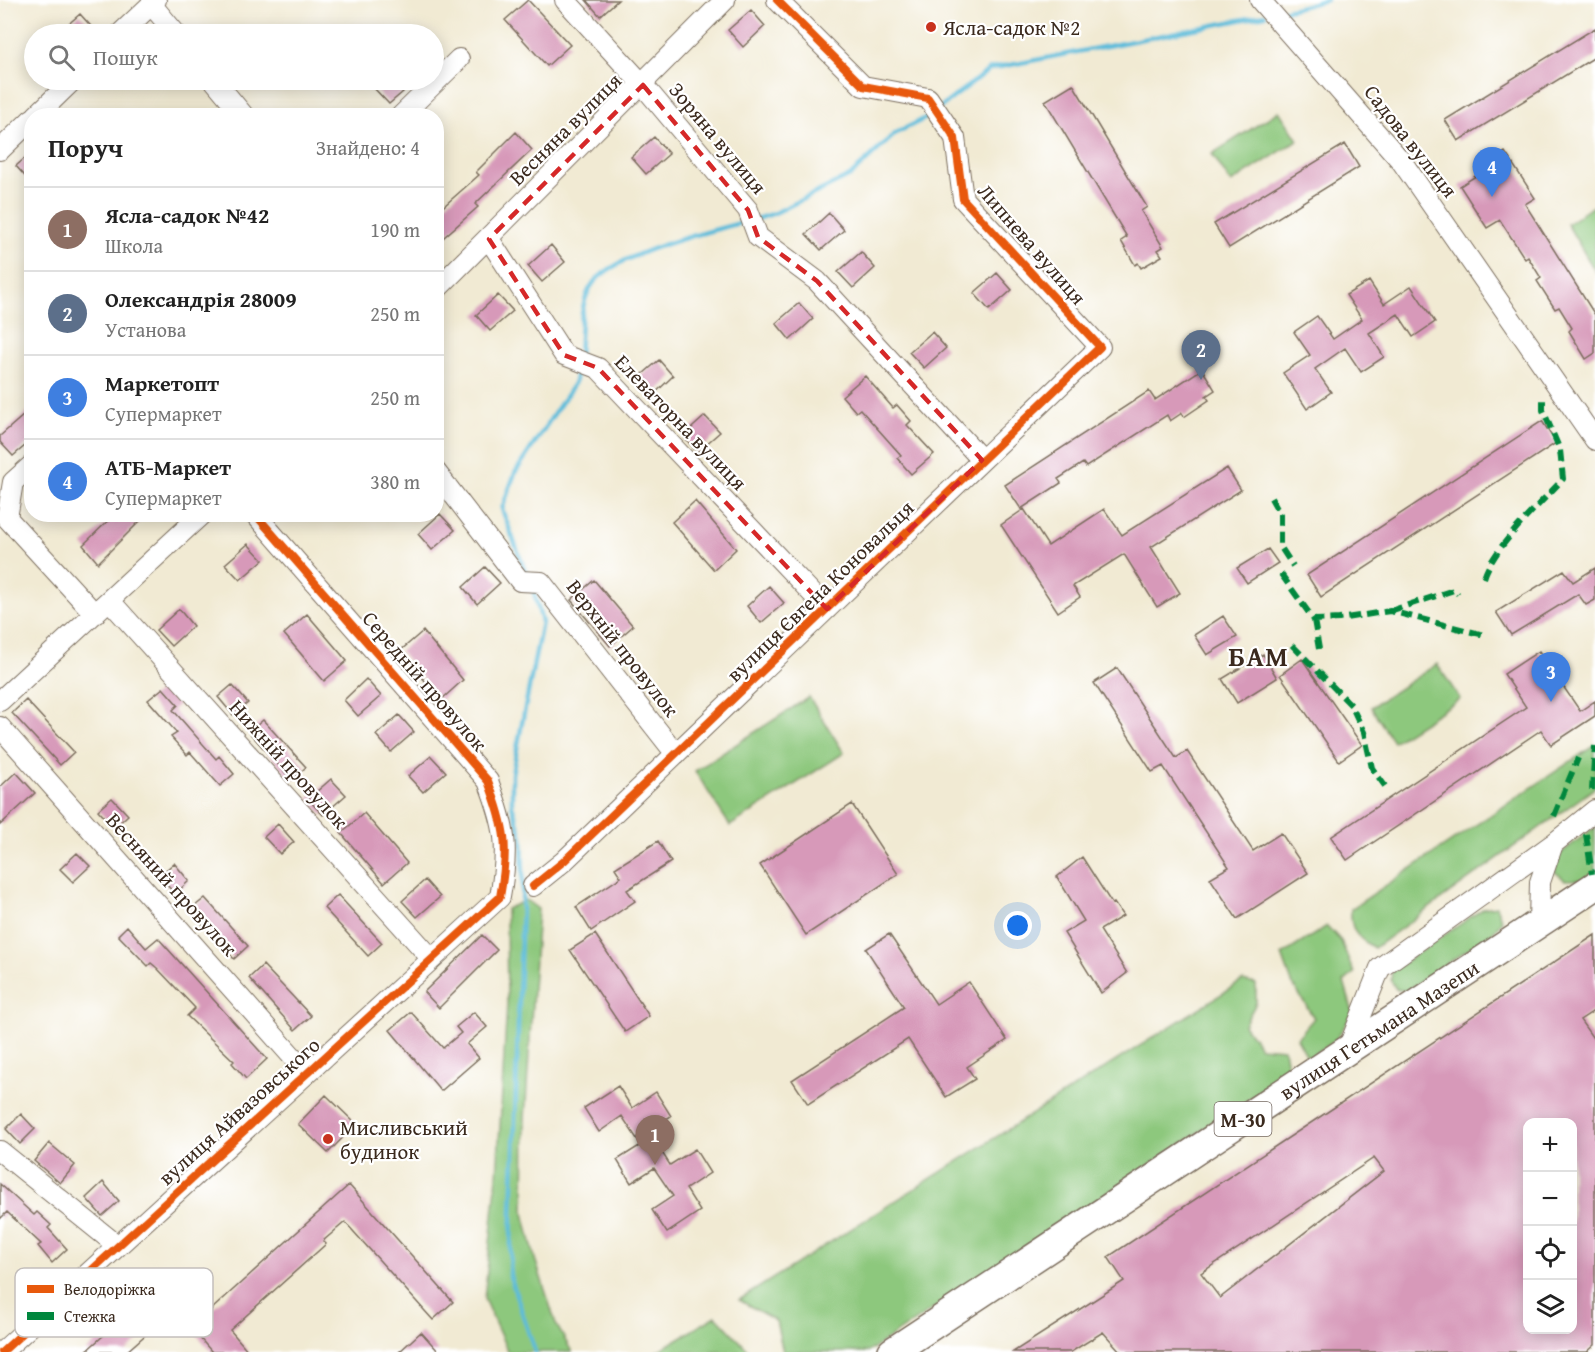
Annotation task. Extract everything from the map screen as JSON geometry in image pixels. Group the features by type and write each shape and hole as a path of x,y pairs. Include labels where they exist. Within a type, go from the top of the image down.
{"highway":[{"name":"вулиця Гетьмана Мазепи","path":"892,1352 1595,886"}],"street":[{"name":"Зоряна вулиця","path":"565,0 643,85 748,210 758,237 817,281 982,460"},
{"name":"Весняна вулиця","path":"444,282 643,85 725,0"},
{"name":"Липнева вулиця","path":"777,0 862,86 928,98 955,138 963,199 1100,347"},
{"name":"Садова вулиця","path":"1260,0 1402,162 1595,440"},
{"path":"130,24 153,2 169,24"},
{"path":"444,74 459,59"},
{"path":"44,108 63,90"},
{"path":"222,90 237,108"},
{"path":"409,108 427,90"},
{"path":"0,150 24,127"},
{"name":"Елеваторна вулиця","path":"489,239 564,355 598,368 827,609"},
{"name":"вулиця Євгена Коновальця","path":"533,886 564,861 1100,347"},
{"path":"24,472 13,482 7,518 94,614"},
{"name":"Верхній провулок","path":"444,482 520,581 541,582 676,754"},
{"path":"0,701 194,522"},
{"name":"Середній провулок","path":"262,522 488,781 503,820 506,863 500,897"},
{"name":"Нижній провулок","path":"110,601 432,959"},
{"name":"Весняний провулок","path":"0,728 307,1073"},
{"path":"1348,1049 1380,968 1553,844 1595,810"},
{"path":"1539,923 1540,882 1553,844"},
{"name":"вулиця Айвазовського","path":"94,1268 500,897"},
{"path":"0,1151 118,1246"},
{"name":"вулиця Айвазовського","path":"2,1352 18,1337"}],"highlighted area":[{"path":"643,85 748,210 758,237 817,281 982,460 827,609 598,368 564,355 489,239"}],"green space":[{"path":"1279,111 1298,140 1231,183 1212,154"},
{"path":"1595,205 1595,271 1567,224"},
{"path":"1437,664 1460,699 1393,742 1371,707"},
{"path":"809,697 844,753 730,826 695,771"},
{"path":"1595,745 1595,787 1592,790 1374,948 1355,932 1351,909"},
{"path":"1595,827 1595,872 1582,880 1565,880 1555,872 1557,856"},
{"path":"526,900 538,909 525,1119 524,1213 535,1259 556,1324 572,1352 508,1352 484,1299 497,1177 507,1004 506,909"},
{"path":"1496,906 1502,921 1492,933 1406,991 1396,989 1391,981 1392,971 1484,908"},
{"path":"1327,926 1341,941 1354,973 1344,982 1353,1013 1336,1040 1308,1058 1297,1038 1314,1018 1292,983 1282,955"},
{"path":"1242,981 1256,984 1256,1003 1244,1025 1260,1047 1284,1049 1288,1073 868,1352 783,1352 776,1321 739,1300"},
{"path":"716,1316 750,1352 656,1352"}],"building":[{"path":"528,0 570,45 547,66 505,20"},
{"path":"586,0 618,0 600,16"},
{"path":"751,10 765,26 743,47 728,30"},
{"path":"80,14 89,24 68,24"},
{"path":"1595,28 1595,57 1458,141 1445,120"},
{"path":"1073,84 1147,207 1141,211 1163,247 1158,250 1162,256 1141,268 1138,263 1135,265 1121,241 1127,237 1045,101"},
{"path":"376,90 401,90 403,92 389,104"},
{"path":"516,132 532,150 475,204 478,207 444,237 444,206 479,175 476,172"},
{"path":"654,137 669,154 646,174 631,157"},
{"path":"1345,144 1359,167 1229,248 1214,224"},
{"path":"1505,152 1535,198 1525,204 1595,315 1595,353 1586,359 1569,331 1572,328 1559,307 1555,309 1537,281 1541,278 1528,257 1525,259 1500,220 1487,228 1460,186 1496,163 1493,159"},
{"path":"24,159 24,175 16,166"},
{"path":"829,213 844,230 821,250 806,234"},
{"path":"551,245 565,262 542,282 528,266"},
{"path":"861,252 875,268 853,288 838,272"},
{"path":"997,273 1012,290 989,310 974,293"},
{"path":"1369,281 1384,304 1411,286 1435,322 1413,337 1398,314 1369,333 1384,357 1361,372 1345,348 1315,369 1331,392 1307,409 1283,373 1310,355 1294,332 1317,316 1333,339 1362,319 1346,295"},
{"path":"498,295 513,311 490,331 476,315"},
{"path":"799,303 813,319 790,340 776,323"},
{"path":"932,332 946,348 924,368 909,352"},
{"path":"659,360 673,376 651,397 636,380"},
{"path":"1202,369 1215,390 1206,396 1209,400 1184,417 1182,413 1170,421 1167,415 1086,467 1083,463 1058,479 1061,483 1021,509 1005,485 1149,391 1155,400"},
{"path":"865,376 893,408 897,405 911,421 907,425 934,454 911,474 897,458 901,455 860,409 856,412 842,396"},
{"path":"24,415 24,447 13,456 0,442 0,436"},
{"path":"705,416 720,432 697,452 683,436"},
{"path":"1542,421 1556,443 1321,597 1307,575"},
{"path":"1227,468 1241,490 1151,547 1180,593 1157,607 1124,554 1073,586 1080,597 1058,612 1001,525 1024,509 1048,546 1104,509 1122,535"},
{"path":"695,501 736,549 714,570 672,522"},
{"path":"444,518 455,530 432,550 418,534 431,522 444,522"},
{"path":"107,522 139,522 98,563 83,545"},
{"path":"248,544 263,560 240,580 225,564"},
{"path":"1268,549 1278,563 1247,583 1237,568"},
{"path":"485,567 500,583 477,604 463,587"},
{"path":"1595,568 1595,600 1586,605 1578,594 1511,635 1496,612 1564,570 1573,582"},
{"path":"594,580 633,626 610,646 571,600"},
{"path":"769,586 784,603 761,623 747,606"},
{"path":"179,609 193,626 171,646 156,630"},
{"path":"307,614 347,661 324,681 284,634"},
{"path":"1223,616 1237,637 1207,655 1194,635"},
{"path":"423,631 463,680 441,700 400,651"},
{"path":"1539,651 1580,711 1595,701 1595,716 1551,745 1541,730 1347,860 1331,837 1526,707 1504,674"},
{"path":"1263,654 1277,678 1237,703 1222,679"},
{"path":"1302,659 1362,745 1339,761 1280,675"},
{"path":"1117,668 1176,758 1187,751 1253,851 1281,833 1308,873 1237,919 1210,878 1229,867 1163,766 1152,772 1094,683"},
{"path":"366,679 381,696 358,716 344,700"},
{"path":"232,685 248,703 233,715 218,697"},
{"path":"163,688 178,705 173,710 216,759 219,756 234,774 220,786 190,752 187,755 171,737 177,733 148,700"},
{"path":"26,700 74,752 60,765 12,713"},
{"path":"399,715 414,732 391,752 376,735"},
{"path":"263,720 306,767 292,780 249,732"},
{"path":"431,756 446,772 423,792 408,776"},
{"path":"16,772 35,793 0,825 0,787"},
{"path":"331,779 346,795 323,815 308,799"},
{"path":"112,798 128,815 114,828 98,810"},
{"path":"852,804 898,874 806,935 760,865"},
{"path":"364,813 407,863 384,883 341,833"},
{"path":"278,824 294,842 280,854 264,837"},
{"path":"658,841 671,862 627,890 635,901 591,931 576,907 621,877 615,868"},
{"path":"77,853 90,866 73,882 60,869"},
{"path":"1082,857 1112,904 1114,903 1123,916 1100,930 1127,973 1101,993 1064,933 1084,921 1057,877"},
{"path":"174,863 189,881 175,894 159,876"},
{"path":"425,880 440,897 417,917 402,901"},
{"path":"338,895 382,943 368,956 324,908"},
{"path":"205,898 248,946 234,959 190,910"},
{"path":"127,926 146,948 158,938 267,1059 246,1079 232,1063 234,1061 187,1016 195,1008 157,968 151,963 148,966 118,935"},
{"path":"595,934 649,1016 625,1032 570,950"},
{"path":"889,934 936,1004 969,982 1007,1040 967,1067 975,1079 946,1097 908,1039 808,1104 792,1080 904,1007 866,949"},
{"path":"482,935 497,950 439,1008 424,992"},
{"path":"1595,935 1595,1010 1580,1020 1595,1041 1595,1345 1587,1352 1121,1352 1103,1332 1071,1352 1013,1352 1124,1281 1108,1257","holes":["1374,1158 1384,1171 1220,1298 1201,1273"]},
{"path":"263,965 311,1016 295,1030 249,978"},
{"path":"411,1012 443,1048 461,1033 456,1027 474,1012 487,1027 467,1044 479,1058 441,1091 390,1030"},
{"path":"618,1086 632,1108 656,1092 671,1116 648,1131 670,1165 695,1149 710,1173 686,1189 700,1211 667,1233 652,1210 673,1196 654,1168 631,1183 617,1160 641,1145 622,1116 599,1132 584,1108"},
{"name":"Мисливський будинок","path":"326,1095 356,1124 328,1153 298,1124"},
{"path":"21,1114 35,1129 20,1144 6,1129"},
{"path":"49,1143 75,1165 60,1183 34,1161"},
{"path":"103,1182 119,1201 102,1216 86,1198"},
{"path":"0,1184 34,1215 37,1212 51,1225 48,1228 67,1249 52,1263 38,1246 41,1244 7,1212 0,1219"},
{"path":"349,1185 453,1302 433,1320 345,1222 323,1241 326,1244 230,1330 249,1352 212,1352 199,1337 213,1337 213,1308"},
{"path":"421,1332 439,1352 399,1352"},
{"path":"102,1337 143,1337 126,1352 85,1352"}],"waterway":[{"path":"1279,12 1326,0"},
{"path":"941,107 990,69 1265,15"},
{"path":"756,219 775,213 850,176 896,133 932,115"},
{"path":"579,355 581,321 586,296 600,276 638,254 748,221"},
{"path":"527,576 502,509 515,473 575,382 577,366"},
{"path":"532,586 542,622 512,774 512,805 522,837 523,873 510,1276 535,1352"}],"marked path":[{"path":"1484,578 1507,539 1563,479 1560,450 1543,410 1543,400"},
{"path":"1271,498 1280,514 1280,546 1293,566"},
{"path":"1281,574 1314,620 1339,619 1390,611 1484,635"},
{"path":"1390,611 1454,590 1458,594"},
{"path":"1314,620 1319,649"},
{"path":"1292,645 1351,705 1364,732 1372,768 1385,786"},
{"path":"1592,790 1595,746"},
{"path":"1554,816 1578,758"},
{"path":"1586,834 1592,874"}],"cycle path":[{"path":"533,886 564,861 1100,347 963,199 955,138 928,98 863,86 777,0"},
{"path":"94,1268 500,897 505,851 504,838 499,812 488,781 262,522"},
{"path":"2,1352 18,1337"}],"place":[{"name":"Ясла-садок №2","path":"931,27"},
{"name":"АТБ-Маркет","path":"1492,197"},
{"name":"Олександрія 28009","path":"1201,380"},
{"name":"Маркетопт","path":"1551,702"},
{"name":"Мисливський будинок","path":"328,1139"},
{"name":"Ясла-садок №42","path":"655,1165"}],"district":[{"name":"БАМ","path":"1259,656"}]}
